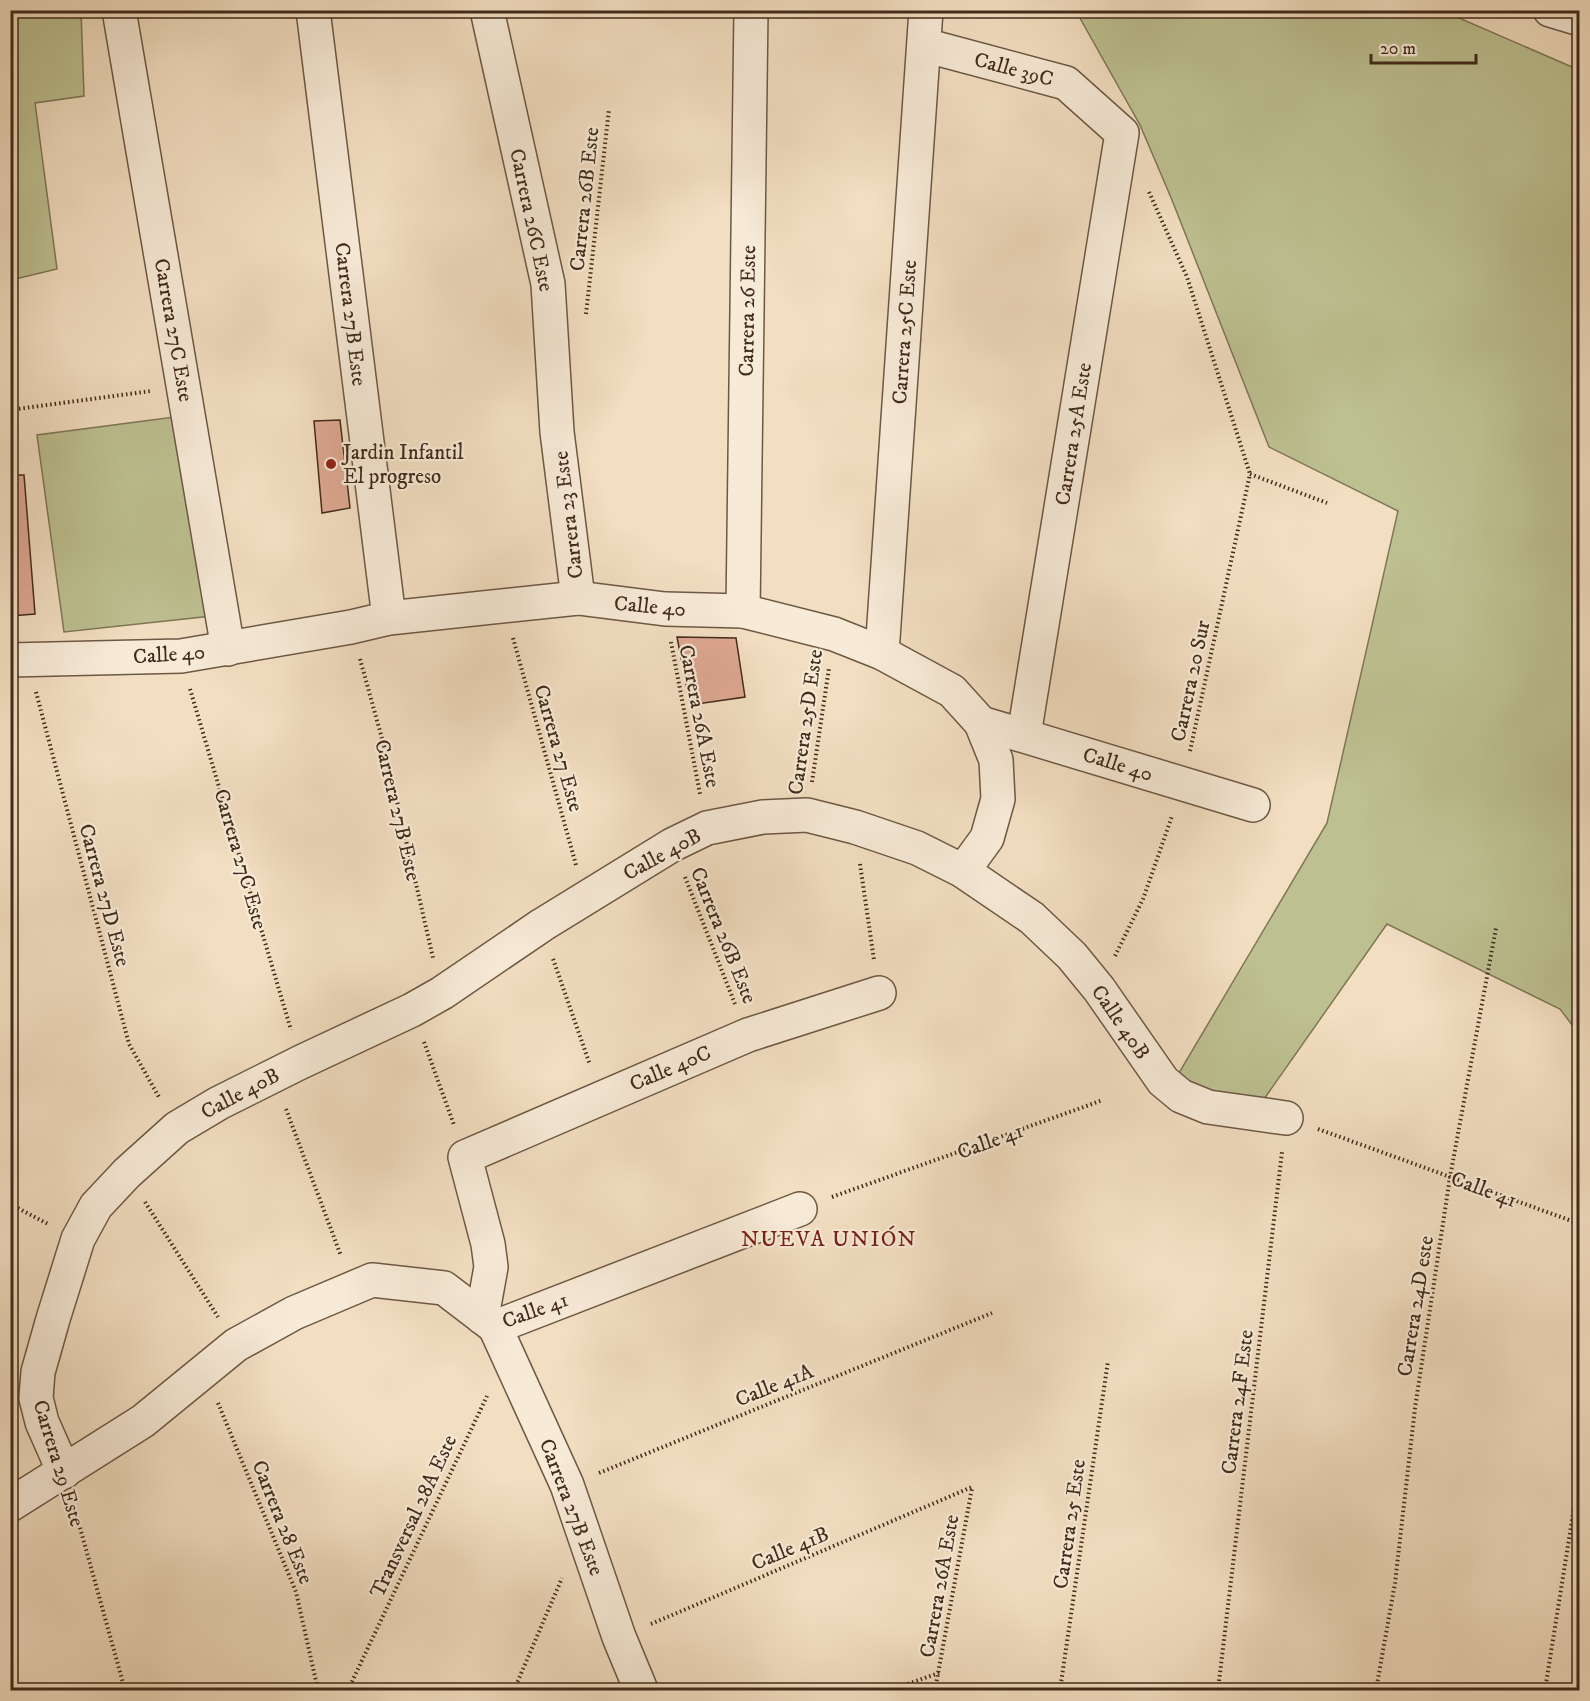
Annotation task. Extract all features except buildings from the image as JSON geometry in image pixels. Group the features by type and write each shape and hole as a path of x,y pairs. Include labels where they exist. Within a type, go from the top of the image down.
{"street":[{"name":"Carrera 27C Este","path":"119,10 228,649"},
{"name":"Carrera 27B Este","path":"312,10 389,618"},
{"name":"Carrera 26C Este","path":"487,10 548,284 557,432"},
{"name":"Carrera 26 Este","path":"743,611 751,10"},
{"name":"Carrera 25C Este","path":"882,653 926,10"},
{"path":"1550,10 1580,19"},
{"name":"Calle 39C","path":"924,45 1066,83 1122,133"},
{"name":"Carrera 25A Este","path":"1024,735 1122,133"},
{"name":"Carrera 23 Este","path":"557,432 578,598"},
{"name":"Calle 40","path":"19,660 181,657 351,627 389,618 578,598 665,609 743,611 834,634 882,653 952,691 981,723 1253,805"},
{"path":"963,871 987,838 998,800 996,760 981,723"},
{"name":"Calle 40B","path":"78,1239 96,1206 127,1173 177,1128 219,1103 412,1010 442,993 542,925 672,845 707,828 764,816 807,815 855,827 917,848 963,871 1032,918 1072,956 1099,989 1163,1081 1181,1096 1208,1107 1286,1118"},
{"name":"Calle 40C","path":"465,1157 748,1035 879,993"},
{"path":"465,1157 488,1244 494,1333"},
{"name":"Calle 41","path":"10,1505 143,1421 236,1345 294,1313 372,1280 444,1288 494,1333 800,1209"},
{"name":"Carrera 29 Este","path":"64,1472 42,1422 36,1398 41,1361 78,1239"},
{"name":"Carrera 27B Este","path":"494,1333 567,1485 641,1690"}],"path":[{"name":"Carrera 26B Este","path":"585,320 609,109"},
{"path":"1145,184 1187,277 1250,474 1327,503"},
{"path":"10,410 184,386"},
{"name":"Carrera 20 Sur","path":"1099,989 1143,899 1183,783 1250,474"},
{"name":"Carrera 27 Este","path":"504,606 586,899"},
{"name":"Carrera 26A Este","path":"665,609 707,828"},
{"name":"Carrera 27B Este","path":"351,627 386,753 442,993"},
{"name":"Carrera 25D Este","path":"807,815 834,634"},
{"name":"Carrera 27C Este","path":"181,657 287,1069 353,1288"},
{"name":"Carrera 27D Este","path":"19,660 129,1044 177,1128"},
{"path":"855,827 879,993"},
{"name":"Carrera 26B Este","path":"672,845 748,1035"},
{"path":"542,925 601,1097"},
{"name":"Carrera 24D este","path":"1376,1690 1395,1583 1414,1408 1450,1177 1496,928"},
{"path":"412,1010 465,1157"},
{"name":"Calle 41","path":"800,1209 1103,1100"},
{"name":"Calle 41","path":"1286,1118 1580,1224"},
{"name":"Carrera 24F Este","path":"1218,1690 1286,1118"},
{"path":"127,1173 236,1345"},
{"path":"10,1204 78,1239"},
{"name":"Calle 41A","path":"567,1485 992,1313"},
{"name":"Transversal 28A Este","path":"348,1690 494,1333"},
{"name":"Carrera 25 Este","path":"1060,1690 1108,1361"},
{"name":"Carrera 28 Este","path":"204,1370 296,1592 318,1690"},
{"path":"1545,1690 1580,1470"},
{"name":"Carrera 29 Este","path":"64,1472 125,1690"},
{"name":"Carrera 26A Este","path":"935,1690 972,1487"},
{"name":"Calle 41B","path":"620,1637 972,1487"},
{"path":"514,1690 583,1531"},
{"path":"891,1690 939,1673"}],"green space":[{"path":"10,11 81,11 84,96 35,103 57,269 11,280"},
{"path":"1076,11 1443,11 1579,70 1579,1034 1560,1009 1387,924 1257,1109 1173,1083 1327,823 1398,511 1269,447 1172,200 1140,125"},
{"path":"182,416 221,615 64,632 37,435"}],"place":[{"name":"Jardin Infantil El progreso","path":"331,464"}],"district":[{"name":"NUEVA UNIÓN","path":"829,1238"}]}
